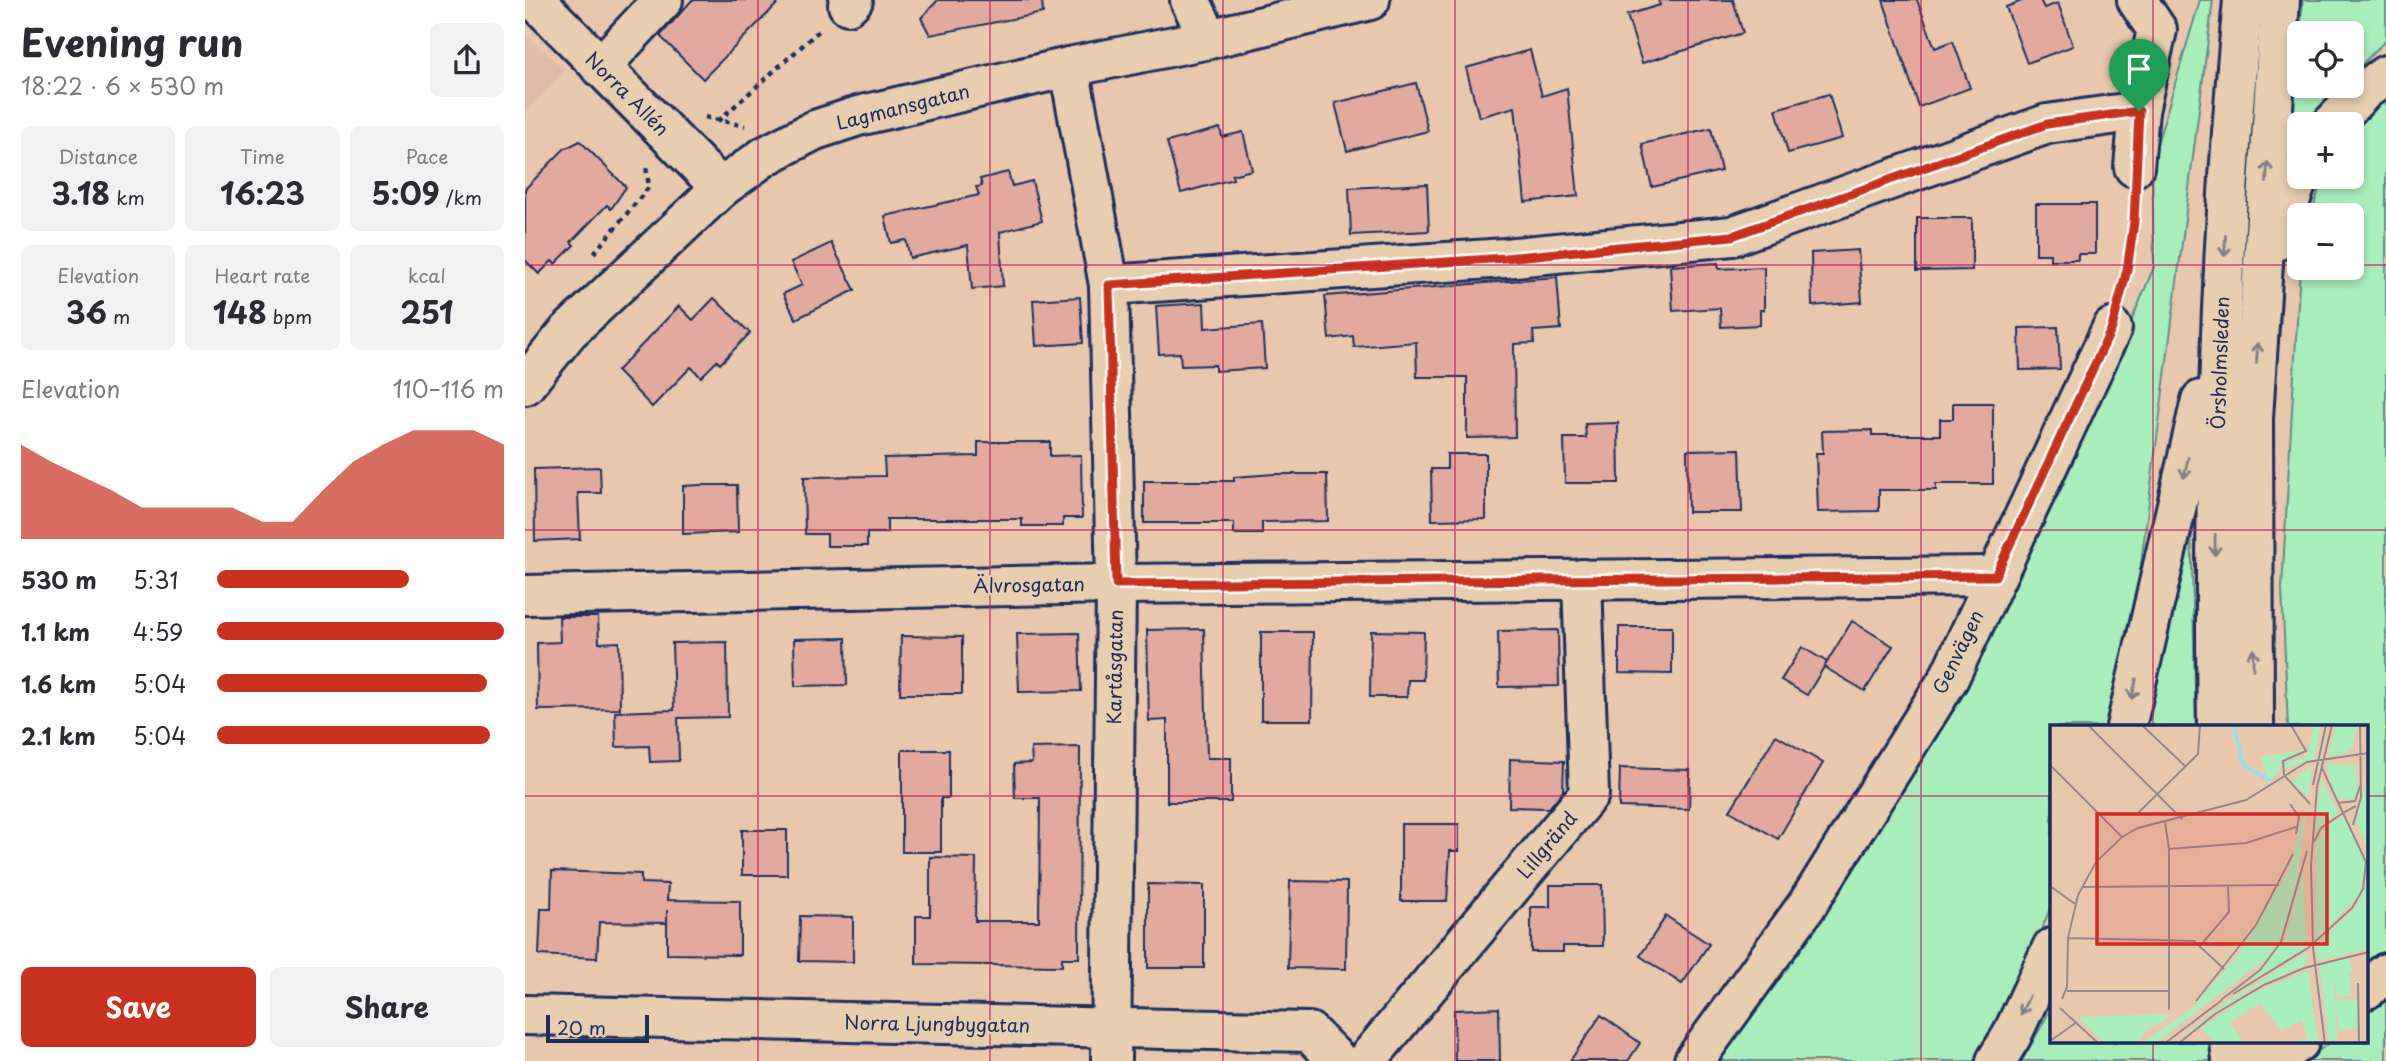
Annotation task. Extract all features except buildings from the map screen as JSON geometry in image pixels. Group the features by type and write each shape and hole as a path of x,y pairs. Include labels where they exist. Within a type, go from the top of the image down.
{"street":[{"path":"600,67 663,0"},
{"path":"1190,0 1209,40"},
{"name":"Lagmansgatan","path":"525,385 568,332 721,188 765,156 815,130 858,116 1069,67 1209,40 1370,0"},
{"path":"2134,167 2139,111 2157,30 2137,0"},
{"name":"Örsholmsleden","path":"2217,725 2214,582 2221,305 2243,0"},
{"name":"Örsholmsleden","path":"2254,725 2253,418 2280,0"},
{"name":"Norra Allén","path":"549,5 600,67 721,188"},
{"name":"Kartåsgatan","path":"1069,67 1109,285 1116,584 1111,1044"},
{"path":"2344,112 2365,90 2386,75"},
{"path":"1109,285 1505,258 1732,236 2047,124 2139,111"},
{"path":"2260,289 2295,189"},
{"path":"2126,725 2221,305"},
{"name":"Genvägen","path":"1694,1061 1807,905 1942,689 2112,328"},
{"name":"Älvrosgatan","path":"525,595 1116,584 1995,576"},
{"name":"Lillgränd","path":"1366,1061 1590,794 1582,579"},
{"path":"1996,1061 2011,1037 2050,952"},
{"path":"2368,988 2386,973"},
{"name":"Norra Ljungbygatan","path":"525,1015 1111,1044 1309,1032 1338,1061"},
{"path":"2271,1061 2296,1044"}],"path":[{"path":"717,122 850,2"},
{"path":"2112,328 2127,270 2134,222 2134,167"}],"shaded area":[{"path":"525,35 565,70 525,113"}],"green space":[{"path":"2200,0 2213,0 2133,626 2108,725 2050,725 2050,909 2021,980 1980,1061 1720,1061 1949,701 2060,492 2154,267 2152,161"},
{"path":"2303,0 2386,0 2386,40 2364,62 2364,21 2301,21"},
{"path":"2294,98 2330,98 2316,112 2293,112"},
{"path":"2386,98 2386,952 2368,967 2368,725 2288,725 2282,588 2299,280 2364,280 2364,203 2315,203 2319,189 2364,189 2366,113"},
{"path":"2190,482 2196,725 2144,725"},
{"path":"2386,996 2386,1061 2306,1061 2327,1044 2368,1044 2368,1011"},
{"path":"2050,1011 2050,1044 2211,1044 2212,1061 2022,1061"}],"route":[{"path":"2139,111 2134,167 2134,222 2127,270 2112,328 1995,576 1116,584 1109,285 1505,258 1732,236 2047,124 2139,111"}]}
